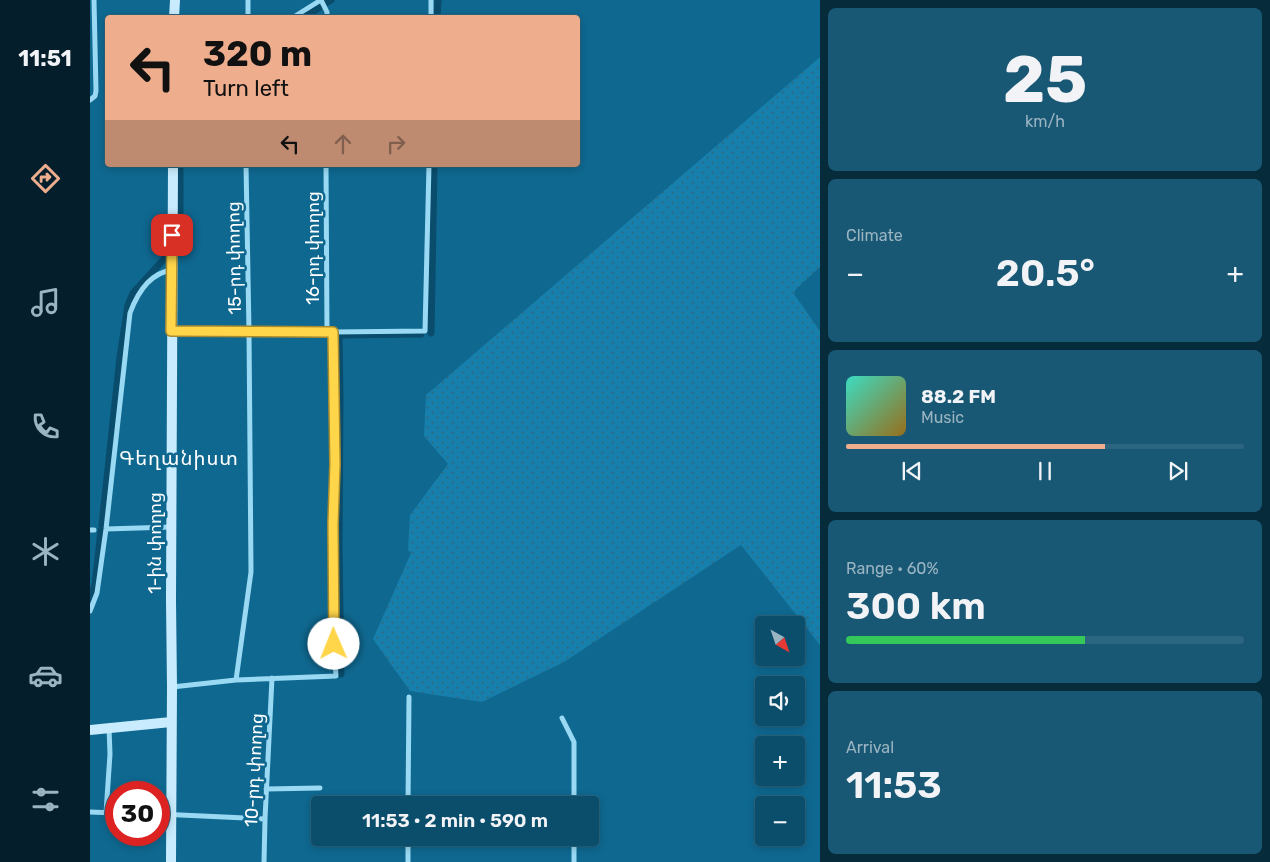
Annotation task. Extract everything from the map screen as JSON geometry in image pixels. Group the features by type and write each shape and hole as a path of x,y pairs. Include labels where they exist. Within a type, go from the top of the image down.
{"main road":[{"path":"174,15 175,0"},
{"name":"1-ին փողոց","path":"171,862 171,331 173,167"},
{"path":"90,730 171,722"}],"street":[{"path":"90,100 95,96 96,91 92,22 94,0"},
{"path":"248,0 248,15"},
{"path":"297,15 321,0 327,15"},
{"path":"431,0 431,15"},
{"name":"15-րդ փողոց","path":"236,680 251,572 246,167"},
{"name":"16-րդ փողոց","path":"326,167 327,332"},
{"path":"171,331 425,331 429,167"},
{"path":"90,611 97,593 106,529 130,313 135,300 154,277 165,271 172,270"},
{"path":"172,687 236,680 336,676 333,585 335,464 333,332"},
{"path":"106,529 171,528"},
{"name":"10-րդ փողոց","path":"264,862 272,678"},
{"path":"408,796 409,697"},
{"path":"562,718 574,742 574,796"},
{"path":"108,781 109,728"},
{"path":"266,789 320,788"},
{"path":"90,812 105,813"},
{"path":"171,814 265,819"},
{"path":"408,846 408,862"},
{"path":"574,846 574,862"}],"shaded area":[{"path":"820,57 820,267 795,290 794,294 820,331 820,645 805,626 805,616 797,616 741,545 564,662 482,702 410,691 373,639 411,553 408,550 410,515 448,464 424,436 426,395"}],"waterway":[{"path":"326,3 331,0"},
{"path":"437,15 438,0"},
{"path":"307,15 320,7"},
{"path":"178,241 180,235 180,167"},
{"path":"431,333 434,167"},
{"path":"102,525 120,357 128,305 133,293 165,258"},
{"path":"341,674 339,335 421,334"},
{"path":"90,600 95,585 101,531"}],"district":[{"name":"Գեղանիստ","path":"179,458"}],"route":[{"path":"172,235 171,331 333,332 335,464 333,524 334,644"}]}
